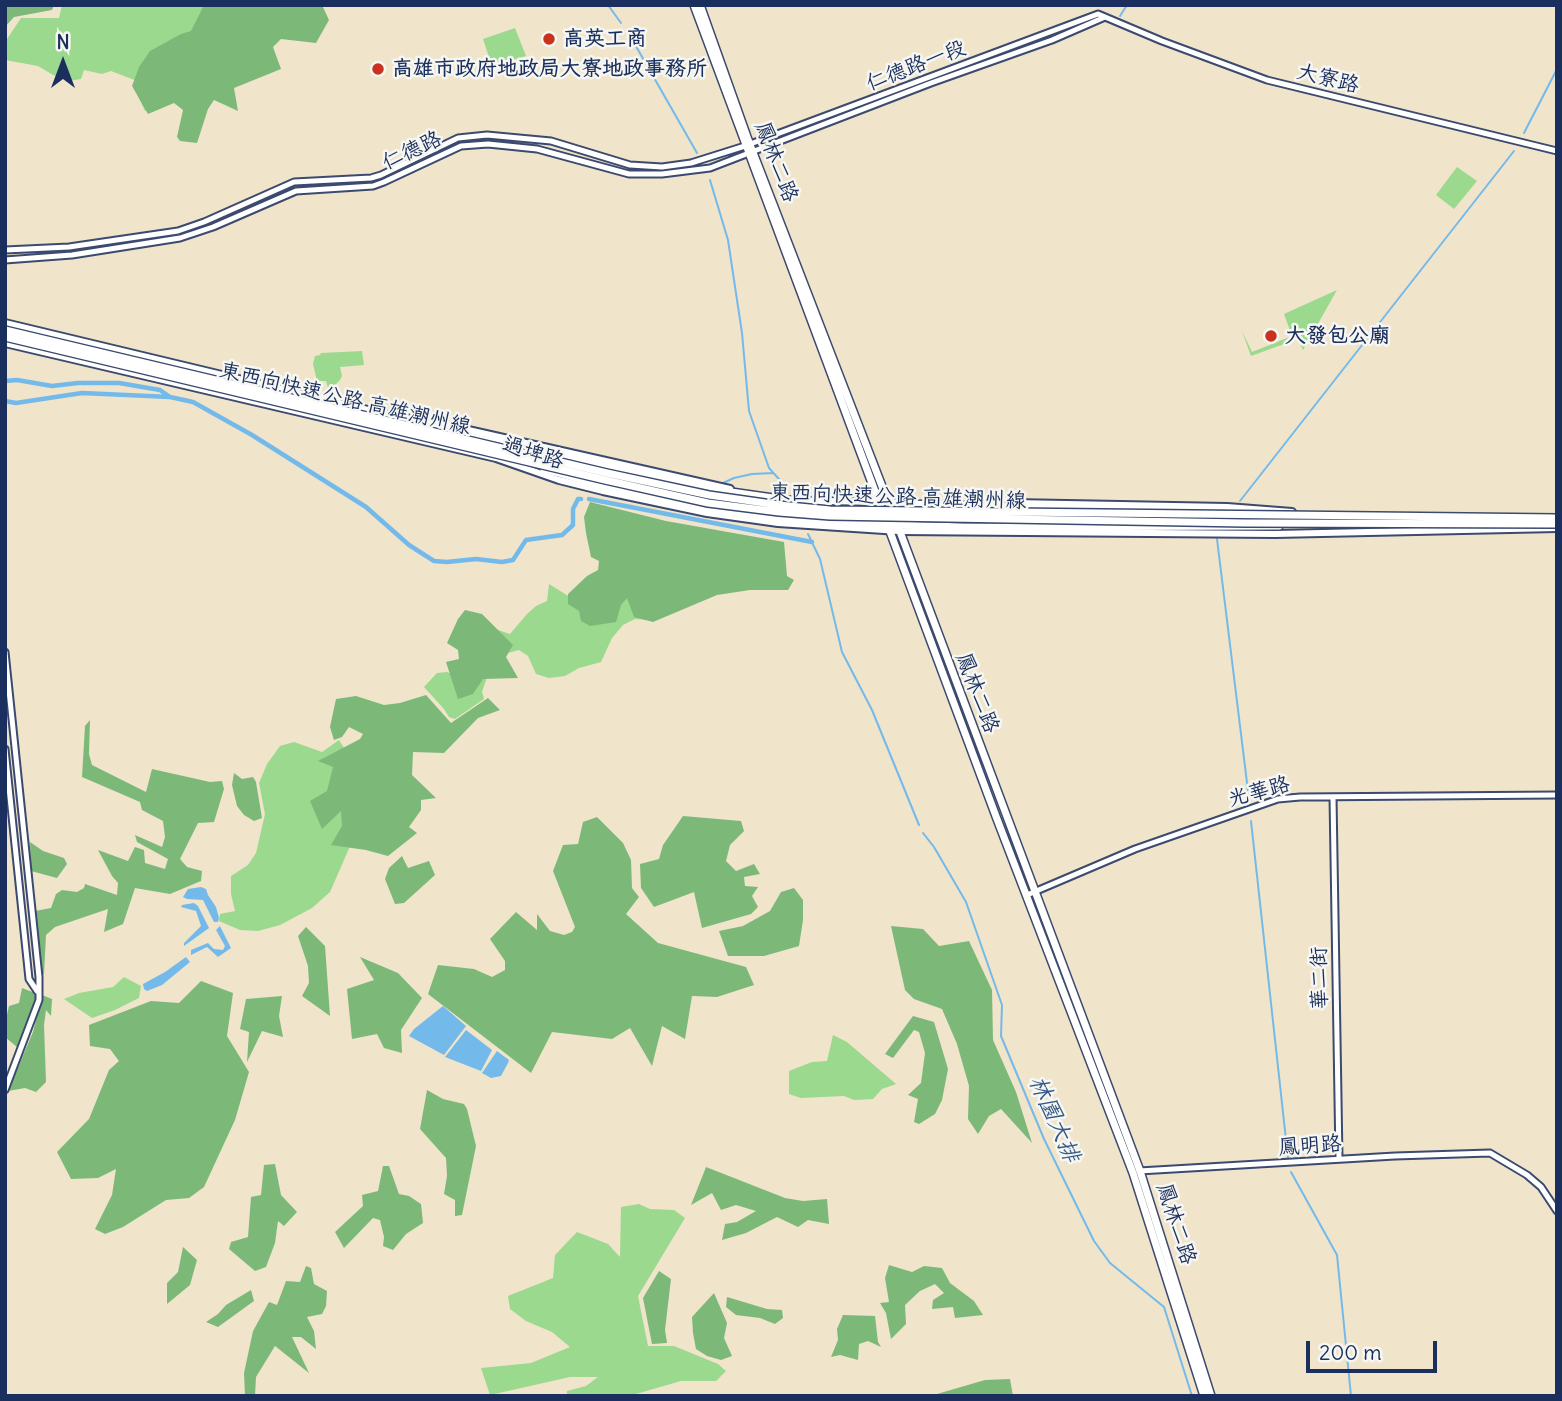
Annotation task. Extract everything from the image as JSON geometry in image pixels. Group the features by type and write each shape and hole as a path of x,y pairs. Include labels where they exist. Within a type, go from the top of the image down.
{"main road":[{"name":"鳳林二路","path":"694,5 1137,1172 1212,1396"},
{"name":"鳳林二路","path":"700,5 749,149"},
{"name":"過埤路","path":"5,323 393,416 446,425 676,478 741,491 829,502 1227,506 1289,512 1557,517"},
{"name":"東西向快速公路 高雄潮州線","path":"5,330 674,488 779,505 830,510 1557,517"},
{"name":"東西向快速公路 高雄潮州線","path":"5,337 708,502 779,512 830,516 1557,526"},
{"name":"過埤路","path":"5,343 496,458 559,480 738,519 894,528 1275,534 1557,526"},
{"path":"392,421 500,442 675,483 787,500 829,502"},
{"path":"497,452 593,483 695,506 818,523 894,528 1247,527 1348,523"},
{"path":"884,502 1198,510 1287,516"},
{"name":"鳳林二路","path":"1137,1172 1204,1396"}],"street":[{"name":"仁德路一段","path":"749,149 1098,14"},
{"name":"大寮路","path":"1098,14 1267,80 1557,151"},
{"name":"仁德路一段","path":"749,149 1052,40 1105,17"},
{"name":"仁德路","path":"5,250 69,247 177,231 294,182 377,177 458,138 487,135 551,141 617,163 662,167 749,149"},
{"name":"仁德路","path":"5,260 72,255 180,238 213,227 296,191 373,186 461,146 488,144 537,149 629,174 662,174 710,168 749,149"},
{"path":"5,652 39,978 38,1006 5,1090"},
{"path":"5,749 29,979 38,991"},
{"name":"光華路","path":"1031,894 1135,849 1266,802 1300,797 1557,795"},
{"name":"華二街","path":"1333,797 1339,1159"},
{"name":"鳳明路","path":"1137,1172 1339,1159 1490,1153 1527,1175 1541,1187 1557,1211"}],"green space":[{"path":"5,5 54,5 52,10 14,17 5,27"},
{"path":"62,5 212,5 213,11 160,109 145,111 136,92 137,81 111,71 102,74 84,70 81,79 68,81 38,66 5,60 5,42 21,18 59,18"},
{"path":"322,5 329,20 316,43 281,39 273,47 281,69 234,88 238,111 214,100 208,109 197,143 180,141 177,137 183,110 174,103 148,114 132,86 139,67 150,51 191,31 203,7"},
{"path":"515,28 526,56 492,66 483,39"},
{"path":"1457,167 1477,181 1454,209 1436,195"},
{"path":"1337,290 1303,350 1298,339 1251,356 1242,331 1252,352 1292,336 1284,314"},
{"path":"362,351 364,365 340,367 342,376 329,391 326,381 317,381 313,364 315,356 321,353"},
{"path":"590,502 666,521 784,542 787,576 794,580 788,590 750,590 717,595 653,622 634,617 627,598 621,605 616,622 590,626 581,621 579,611 568,604 568,594 587,576 598,570 599,561 591,557 584,517"},
{"path":"609,576 651,620 635,619 623,625 612,638 601,662 579,668 565,676 549,678 536,674 528,656 519,650 504,654 490,668 482,692 484,699 455,719 449,717 424,687 437,673 447,672 458,677 495,629 510,634 527,614 547,601 549,584 573,599"},
{"path":"465,610 482,614 513,645 506,657 518,678 483,679 473,694 458,699 446,662 459,659 458,650 447,643"},
{"path":"426,695 451,723 488,698 500,710 478,718 444,753 413,752 412,775 436,798 421,800 421,810 409,827 417,833 388,856 331,845 342,826 341,811 322,829 310,801 327,791 333,767 318,761 360,739 363,734 349,727 342,737 334,740 330,727 336,699 356,696 384,705"},
{"path":"90,720 89,754 92,765 146,792 152,769 210,782 222,781 224,789 214,822 198,823 180,859 187,867 202,871 201,881 170,894 135,888 123,924 104,932 108,909 55,927 46,935 44,974 41,978 35,911 51,908 56,894 62,890 77,892 84,888 85,884 117,895 118,883 98,850 128,861 135,847 144,850 145,863 165,869 168,859 137,842 135,835 162,847 165,837 163,821 142,810 140,802 82,777 85,726"},
{"path":"339,740 365,781 364,814 330,892 312,908 280,925 258,931 240,930 219,921 220,914 235,911 231,876 248,865 256,853 265,814 259,783 267,764 280,746 294,742 322,752"},
{"path":"234,773 242,779 253,777 262,818 254,821 244,815 237,806 232,785"},
{"path":"683,816 741,821 744,831 730,845 726,861 736,871 754,864 760,874 744,877 745,886 758,887 752,896 758,907 751,914 702,928 694,892 654,907 641,888 640,864 659,859 663,845"},
{"path":"597,817 623,843 631,860 632,888 639,897 626,914 658,943 746,967 754,985 717,997 692,996 685,1039 662,1026 652,1066 630,1028 612,1039 552,1032 531,1073 428,994 438,965 474,969 492,977 505,970 505,961 490,939 516,912 537,930 537,914 550,931 564,935 572,932 575,927 553,871 563,845 578,844 583,822"},
{"path":"30,842 43,851 64,858 67,864 57,878 31,871"},
{"path":"402,856 408,868 429,861 435,875 404,903 395,904 385,879 389,868"},
{"path":"794,888 803,900 799,946 764,956 728,956 719,931 743,926 770,911 781,892"},
{"path":"891,926 923,929 939,946 969,941 992,990 993,1040 1016,1092 1032,1143 1001,1109 989,1116 978,1134 968,1119 969,1086 957,1044 942,1009 914,999 905,990"},
{"path":"306,927 325,946 330,1016 302,996 309,983 308,966 298,936"},
{"path":"360,957 398,973 422,998 401,1030 402,1053 384,1048 377,1034 352,1039 347,989 374,980"},
{"path":"124,977 141,986 139,998 115,1010 92,1018 64,999 79,993 113,987"},
{"path":"201,981 233,993 227,1036 249,1072 235,1120 204,1187 189,1198 166,1200 123,1227 105,1234 95,1229 112,1195 116,1169 98,1178 71,1179 57,1152 89,1119 109,1070 119,1061 110,1049 90,1046 89,1025 151,1001 179,1003"},
{"path":"22,988 35,993 36,1004 17,1047 5,1037 5,1023 9,1006 19,1003"},
{"path":"42,995 52,999 51,1016 46,1010 44,1025 46,1082 36,1092 25,1088 8,1091 33,1032"},
{"path":"282,996 279,1016 283,1037 262,1031 247,1062 249,1032 240,1029 246,999"},
{"path":"913,1016 934,1022 948,1069 942,1100 935,1114 919,1124 914,1122 918,1099 908,1095 921,1083 925,1053 919,1032 914,1030 893,1058 885,1054"},
{"path":"833,1035 847,1042 896,1084 882,1089 873,1099 854,1100 844,1096 801,1098 789,1094 789,1071 812,1062 827,1061"},
{"path":"427,1090 443,1099 464,1104 467,1109 476,1146 462,1215 455,1216 455,1200 444,1194 446,1158 420,1129"},
{"path":"275,1164 281,1195 297,1212 284,1226 278,1221 275,1243 266,1267 255,1271 229,1249 231,1242 248,1237 251,1197 261,1195 264,1165"},
{"path":"383,1166 389,1166 399,1194 409,1196 421,1204 423,1223 406,1234 393,1250 383,1246 380,1220 373,1218 344,1248 335,1232 363,1206 362,1195 378,1191"},
{"path":"706,1167 785,1198 803,1201 827,1199 829,1224 808,1220 798,1227 777,1217 746,1233 722,1240 725,1224 737,1222 756,1211 736,1205 721,1210 712,1193 691,1205"},
{"path":"639,1204 650,1209 674,1210 685,1218 638,1296 648,1346 674,1346 718,1364 726,1371 716,1381 681,1381 629,1396 567,1396 567,1391 586,1386 598,1377 570,1377 490,1395 481,1368 531,1363 570,1347 552,1332 526,1321 510,1309 508,1296 553,1278 555,1255 577,1232 608,1244 620,1257 621,1207"},
{"path":"183,1247 197,1260 190,1285 167,1304 167,1283 178,1272"},
{"path":"889,1265 912,1272 924,1266 942,1268 950,1283 974,1301 983,1315 955,1318 953,1307 932,1309 933,1300 944,1293 935,1284 920,1291 905,1305 906,1324 891,1339 886,1313 880,1303 889,1302 885,1278"},
{"path":"306,1266 311,1268 314,1284 327,1291 326,1306 322,1314 307,1317 314,1331 316,1349 301,1337 292,1337 309,1373 275,1346 256,1377 255,1396 245,1396 244,1373 253,1331 269,1302 277,1305 286,1281 300,1282"},
{"path":"659,1271 671,1279 665,1330 667,1343 652,1344 643,1298"},
{"path":"251,1290 254,1301 218,1327 206,1322 226,1305"},
{"path":"714,1293 727,1323 724,1338 732,1356 721,1360 696,1349 693,1333 692,1317"},
{"path":"727,1297 767,1309 782,1310 783,1318 775,1324 760,1318 736,1315 726,1307"},
{"path":"843,1315 875,1316 881,1347 868,1341 859,1344 858,1360 840,1355 831,1357"},
{"path":"1010,1379 1013,1396 930,1396 985,1380"}],"water":[{"path":"188,889 206,889 216,907 218,922 214,922 203,900 183,897"},
{"path":"194,903 209,928 184,946 201,926 196,911 181,907"},
{"path":"220,926 231,948 218,957 207,947 191,955 191,950 208,943 214,949 223,950 225,946 216,930"},
{"path":"186,957 190,962 162,985 147,991 144,989 143,984"},
{"path":"443,1006 466,1026 444,1055 409,1036"},
{"path":"466,1030 492,1050 481,1071 445,1057"},
{"path":"497,1051 509,1060 501,1076 491,1078 482,1073"}],"waterway":[{"path":"608,5 621,23"},
{"path":"1120,16 1127,5"},
{"path":"629,34 697,153"},
{"path":"1524,133 1557,69"},
{"path":"1240,501 1514,151"},
{"path":"710,180 728,240 742,333 749,411 769,468 787,488"},
{"path":"5,381 17,380 52,386 119,383 160,390 170,397"},
{"path":"5,401 16,403 82,393 170,397 193,402 252,435 366,507 409,545 434,561 513,560 526,540 562,535 573,525 573,509 578,499 581,499"},
{"path":"723,483 752,474 773,473"},
{"path":"589,499 812,542"},
{"path":"808,534 820,559 842,652 872,710 919,825"},
{"path":"1217,539 1249,799"},
{"path":"1251,821 1288,1158"},
{"name":"林園大排","path":"923,833 966,902 1002,1005 1001,1036 1044,1139 1094,1241 1110,1263 1164,1307 1192,1396"},
{"path":"1291,1172 1337,1255 1351,1396"},
{"path":"688,1396 696,1396"}],"place":[{"name":"高英工商","path":"549,39"},
{"name":"高雄市政府地政局大寮地政事務所","path":"378,69"},
{"name":"大發包公廟","path":"1271,336"}]}
